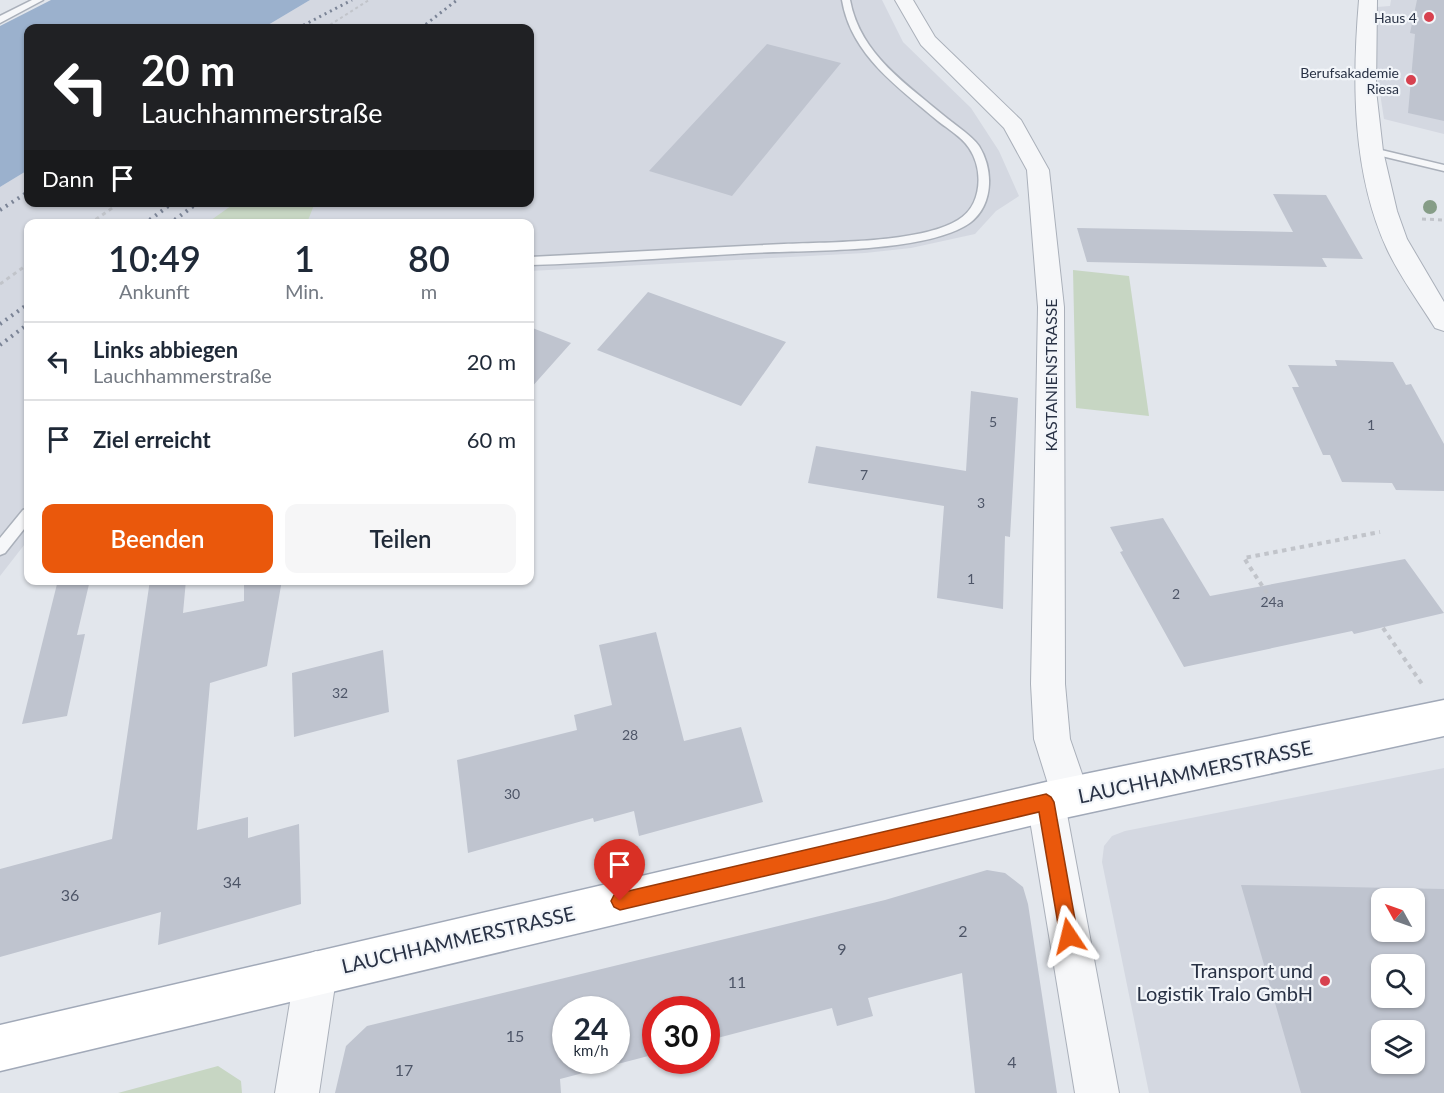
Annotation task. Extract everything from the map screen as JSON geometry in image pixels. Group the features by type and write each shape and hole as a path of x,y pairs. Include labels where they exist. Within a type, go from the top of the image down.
{"main road":[{"name":"LAUCHHAMMERSTRASSE","path":"0,1048 316,972 1058,800 1444,718"}],"street":[{"name":"KASTANIENSTRASSE","path":"904,0 928,41 1013,125 1038,170 1052,307 1048,684 1058,800 1097,1093"},
{"path":"1368,0 1365,79 1373,151 1396,241 1444,322"},
{"path":"297,1093 316,972"}],"lane":[{"path":"0,20 39,0"},
{"path":"534,261 876,243 932,234 966,223 977,214 982,203 983,181 974,147 865,49 849,21 846,0"},
{"path":"1373,151 1444,168"},
{"path":"0,549 24,519"}],"path":[{"path":"332,24 369,0"},
{"path":"96,219 114,207"},
{"path":"0,284 24,267"},
{"path":"1272,601 1244,558 1380,532"},
{"path":"1383,628 1424,686"}],"shaded area":[{"path":"310,0 882,0 903,42 971,108 999,151 1019,196 996,211 975,234 911,248 865,253 534,271 534,219 24,219 24,545 0,576 0,187 24,172 24,207 534,207 534,24 270,24"},
{"name":"Berufsakademie Riesa","path":"1391,0 1444,0 1444,134 1384,119 1372,41 1377,7 1390,6"},
{"path":"1444,768 1444,1093 1149,1093 1102,862 1104,846 1112,836 1125,831"}],"green space":[{"path":"229,207 313,207 309,219 213,219"},
{"path":"1073,270 1129,276 1149,416 1076,408"},
{"path":"218,1066 241,1081 242,1093 118,1093"}],"water":[{"path":"51,0 310,0 270,24 24,24 24,172 0,187 0,26"}],"building":[{"path":"1417,0 1444,0 1444,121 1408,113 1415,34 1410,33"},
{"path":"767,44 841,63 732,196 649,171"},
{"path":"1273,194 1326,195 1363,259 1322,258 1327,267 1087,262 1077,228 1293,232"},
{"path":"648,292 786,342 741,406 597,350"},
{"path":"534,329 571,343 534,385"},
{"path":"1335,360 1393,362 1406,385 1411,384 1444,444 1444,491 1396,490 1392,483 1342,482 1330,455 1323,455 1292,387 1299,387 1288,365 1337,366"},
{"path":"971,391 1018,398 1010,537 1005,536 1003,609 937,598 944,506 808,483 816,446 966,471"},
{"path":"1163,518 1210,596 1405,559 1444,613 1354,634 1352,631 1184,667 1120,552 1123,551 1110,527"},
{"path":"57,585 89,585 77,635 85,634 67,716 22,724"},
{"path":"149,585 186,585 183,613 244,601 244,585 281,585 267,666 210,683 197,830 248,817 248,838 299,824 301,904 158,945 161,912 0,957 0,869 112,839"},
{"path":"656,632 684,741 741,727 763,802 639,836 634,811 594,822 593,818 468,853 457,760 577,730 574,715 612,705 599,645"},
{"path":"383,650 389,712 294,737 292,673"},
{"path":"987,870 1005,873 1023,887 1028,904 1057,1093 975,1093 962,973 868,998 873,1016 837,1026 832,1008 720,1037 720,996 642,996 642,1058 630,1061 630,996 552,996 552,1074 579,1074 560,1079 561,1093 335,1093 346,1046 367,1026 885,900"},
{"name":"Transport und Logistik Tralo GmbH","path":"1241,885 1393,888 1371,888 1371,942 1425,942 1425,889 1444,889 1444,1093 1301,1093"}],"railway":[{"path":"306,24 352,0"},
{"path":"426,24 457,0"},
{"path":"0,210 24,195"},
{"path":"151,219 167,207"},
{"path":"176,219 192,207"},
{"path":"0,324 24,307"},
{"path":"0,345 24,327"}],"place":[{"name":"Haus 4","path":"1429,17"},
{"name":"Berufsakademie Riesa","path":"1411,80"},
{"name":"Transport und Logistik Tralo GmbH","path":"1325,981"}],"route":[{"path":"620,901 1046,802 1069,936"}]}
